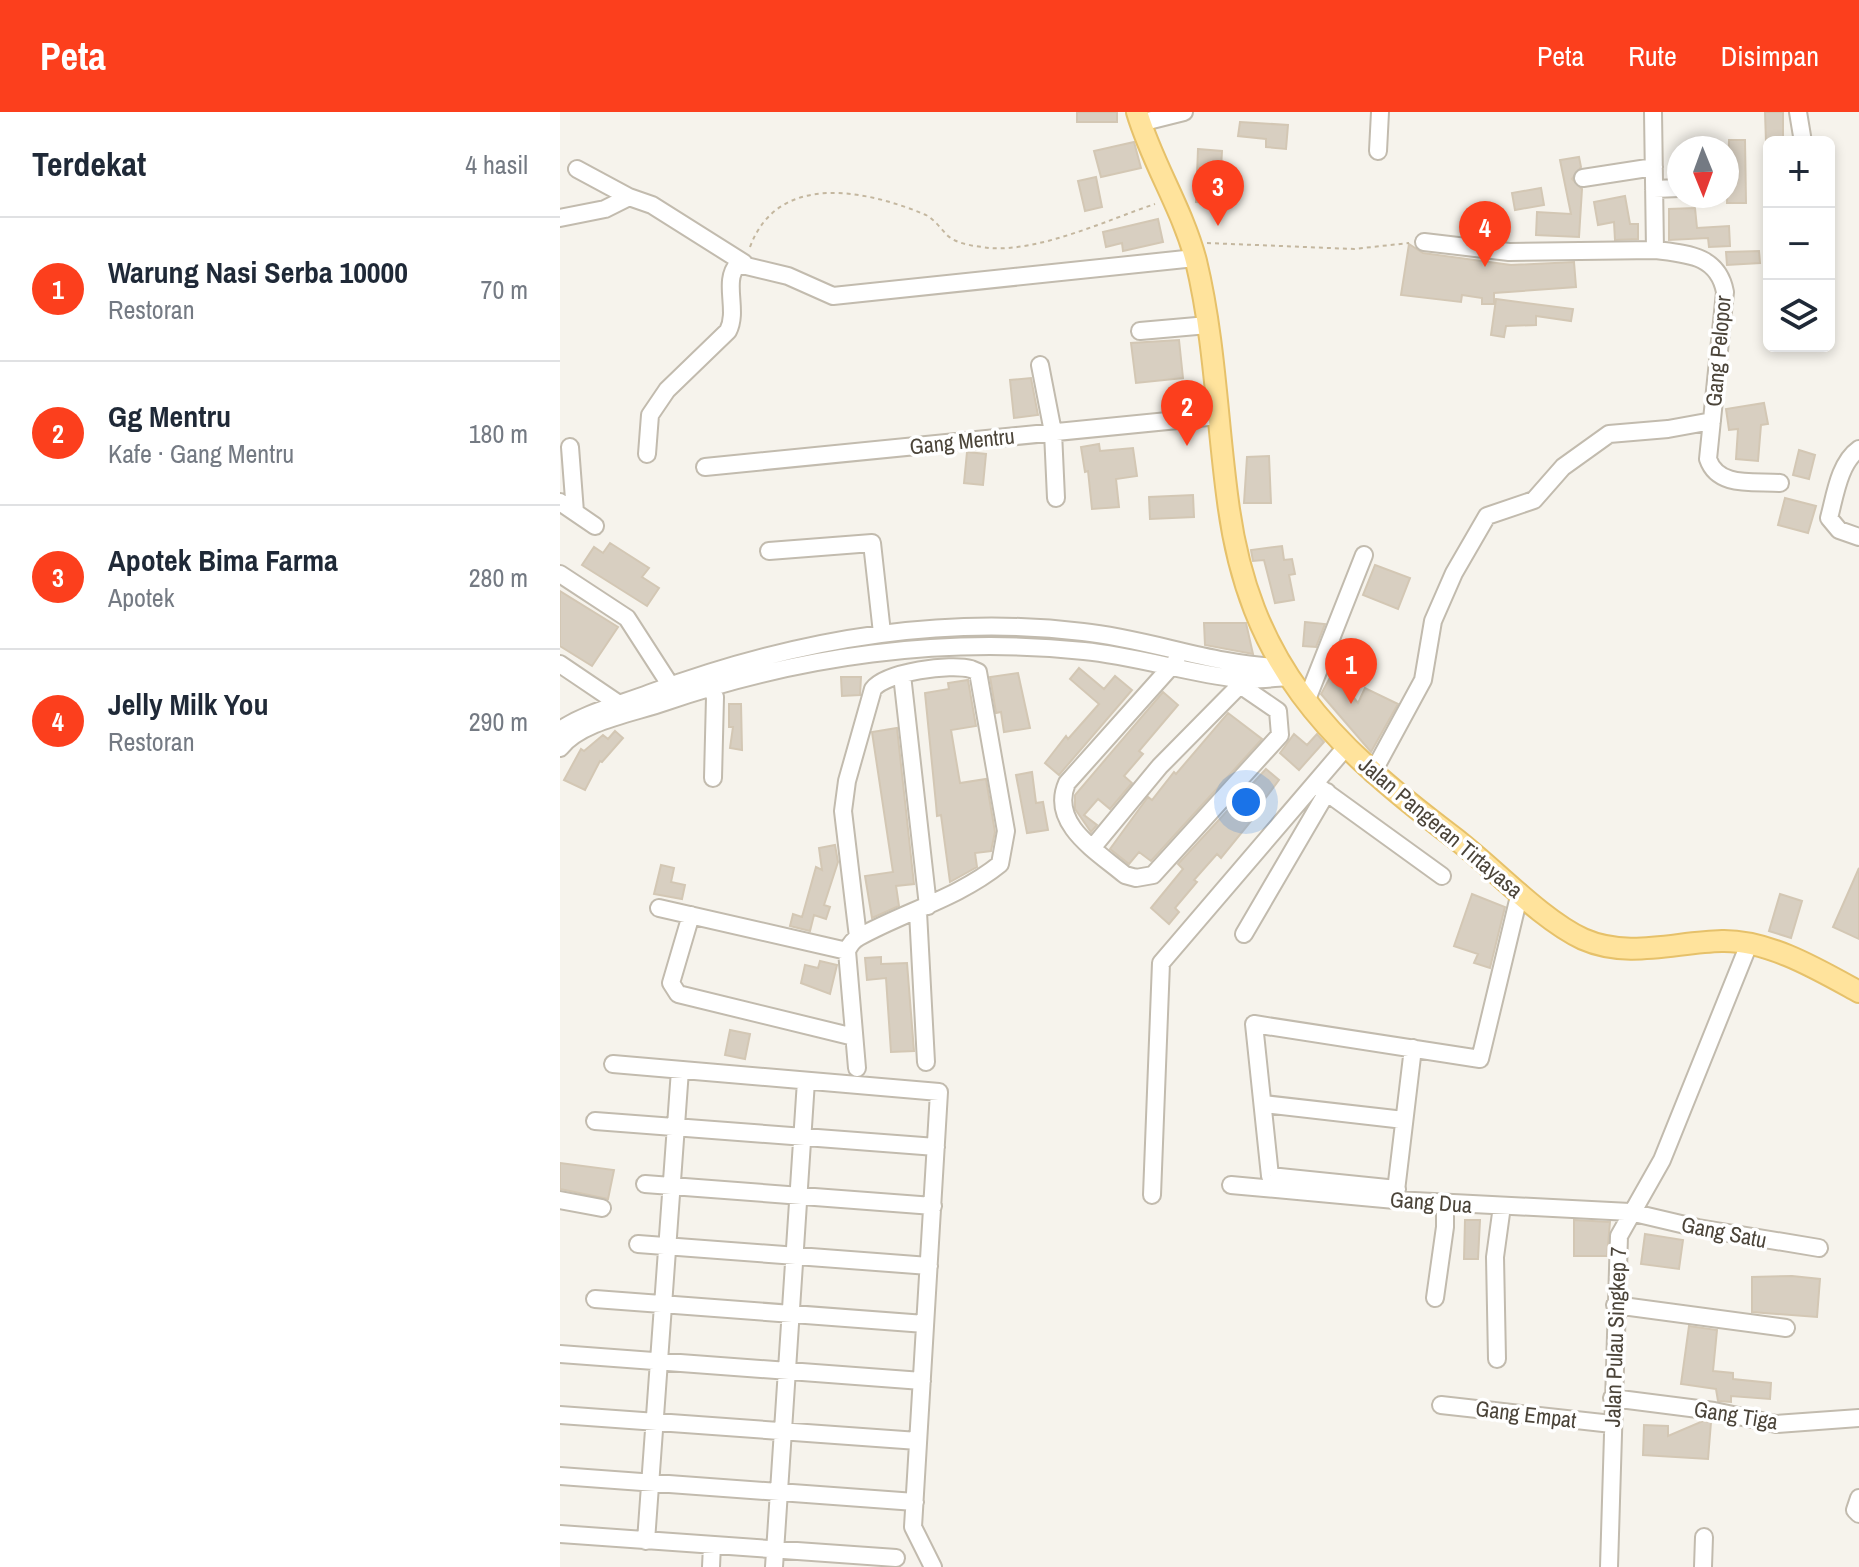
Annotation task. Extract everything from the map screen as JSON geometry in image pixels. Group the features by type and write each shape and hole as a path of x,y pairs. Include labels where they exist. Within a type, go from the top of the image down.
{"main road":[{"name":"Jalan Pangeran Tirtayasa","path":"1139,118 1193,251 1208,325 1229,514 1242,573 1284,672 1306,702 1372,774 1582,939 1626,950 1724,941 1749,944 1794,959 1859,992"}],"street":[{"path":"1139,118 1184,112"},
{"path":"1378,151 1380,112"},
{"path":"1653,112 1655,250"},
{"path":"1798,112 1802,136"},
{"path":"1583,178 1654,167"},
{"path":"577,169 629,197 652,205 744,263 788,276 833,296 1193,251"},
{"path":"1654,189 1667,188"},
{"path":"560,218 594,213 629,197"},
{"name":"Gang Pelopor","path":"1424,242 1509,252 1655,250 1702,258 1715,266 1725,292 1708,459 1713,472 1722,479 1780,483"},
{"path":"647,454 650,415 667,390 728,331 733,322 730,280 734,266 744,263"},
{"path":"1140,331 1208,325"},
{"path":"1040,365 1053,432 1056,498"},
{"name":"Gang Mentru","path":"705,467 1218,416"},
{"path":"1372,774 1423,680 1433,621 1454,573 1487,516 1534,500 1563,467 1609,434 1680,428 1712,421"},
{"path":"570,447 566,474 575,512"},
{"path":"1859,449 1851,455 1838,483 1829,518 1839,530 1859,537"},
{"path":"560,502 595,526"},
{"path":"769,551 872,543 882,633"},
{"path":"1306,702 1364,555"},
{"path":"560,574 627,618 675,691"},
{"path":"560,748 626,709 675,691 814,645 882,633 951,626 1026,626 1080,631 1242,677 1284,672"},
{"path":"951,626 952,646"},
{"path":"912,630 915,649 910,673 923,909 926,1062"},
{"path":"1078,650 1080,631"},
{"path":"708,681 823,660 952,646 1027,645 1176,660"},
{"path":"1176,660 1067,783 1062,794 1063,809 1073,830 1125,875 1136,878 1153,875 1280,735 1278,711 1242,677"},
{"path":"560,664 626,709"},
{"path":"659,908 852,944 923,909 1000,864 1006,831 978,672 965,667 910,673 882,680 873,689 847,781 843,811 852,944 857,1068"},
{"path":"1093,847 1160,766 1242,677"},
{"path":"708,681 716,712 713,778"},
{"path":"560,730 586,716 626,709"},
{"path":"1244,934 1346,747"},
{"path":"1321,788 1442,876"},
{"path":"1152,1195 1161,963 1321,788"},
{"path":"1413,1048 1396,1194 1270,1176 1254,1024 1413,1048 1480,1059 1520,892"},
{"path":"691,915 672,973 671,983 678,994 854,1037"},
{"name":"Jalan Pulau Singkep 7","path":"1609,1567 1619,1236 1662,1160 1749,944"},
{"path":"613,1064 939,1092 913,1527 933,1567"},
{"path":"646,1541 680,1070"},
{"path":"774,1567 806,1081"},
{"path":"1264,1104 1404,1120"},
{"path":"595,1121 936,1147"},
{"path":"645,1184 933,1206"},
{"name":"Gang Dua","path":"1231,1185 1396,1194 1445,1203 1630,1212"},
{"path":"560,1200 602,1208"},
{"path":"1435,1298 1445,1227 1445,1203"},
{"path":"1497,1359 1495,1257 1502,1206"},
{"name":"Gang Satu","path":"1630,1212 1698,1228 1819,1248"},
{"path":"638,1244 929,1266"},
{"path":"595,1299 925,1324"},
{"path":"1615,1305 1786,1328"},
{"path":"560,1354 922,1381"},
{"name":"Gang Tiga","path":"1612,1398 1714,1411 1776,1424 1859,1418"},
{"name":"Gang Empat","path":"1441,1405 1612,1424"},
{"path":"560,1415 918,1441"},
{"path":"560,1476 915,1502"},
{"path":"1859,1498 1855,1510 1859,1514"},
{"path":"560,1534 896,1558"},
{"path":"1703,1567 1704,1537"},
{"path":"878,1567 922,1544"},
{"path":"711,1567 712,1545"}],"path":[{"path":"744,263 754,235 766,220 785,202 809,192 853,195 900,207 929,217 958,242 990,248 1032,243 1161,202"},
{"path":"1193,251 1354,249 1424,242"}],"building":[{"path":"1077,112 1117,112 1117,122 1077,122"},
{"path":"1765,112 1783,112 1783,136 1766,136"},
{"path":"1240,122 1288,125 1286,149 1266,147 1266,139 1238,136"},
{"path":"1739,140 1745,140 1746,203 1739,203"},
{"path":"1134,142 1141,168 1101,177 1094,151"},
{"path":"1198,149 1222,151 1219,204 1196,202"},
{"path":"1579,157 1581,167 1572,179 1582,189 1579,237 1536,235 1537,212 1571,214 1560,160"},
{"path":"1096,177 1102,207 1085,211 1078,181"},
{"path":"1541,188 1544,205 1515,210 1512,193"},
{"path":"1625,196 1630,224 1638,224 1638,239 1615,240 1614,222 1598,225 1594,202"},
{"path":"1695,208 1697,228 1729,226 1730,246 1709,247 1708,238 1669,240 1669,209"},
{"path":"1158,219 1163,242 1123,251 1122,243 1106,247 1103,232"},
{"path":"1409,244 1423,253 1511,265 1574,262 1576,287 1494,293 1494,304 1482,304 1482,298 1462,295 1461,302 1401,295"},
{"path":"1759,251 1760,263 1727,265 1726,252"},
{"path":"1496,299 1573,309 1571,321 1536,316 1536,325 1506,326 1504,337 1491,335"},
{"path":"1179,340 1183,378 1136,383 1131,343"},
{"path":"1031,378 1038,415 1014,418 1010,380"},
{"path":"1764,403 1768,424 1761,425 1758,461 1736,459 1738,429 1729,430 1726,409"},
{"path":"1099,444 1100,451 1133,448 1137,476 1116,479 1119,507 1092,509 1088,471 1085,472 1081,447"},
{"path":"1799,450 1815,455 1809,479 1793,475"},
{"path":"967,452 986,454 983,485 964,483"},
{"path":"1269,456 1271,503 1244,503 1247,457"},
{"path":"1193,495 1194,517 1150,519 1149,497"},
{"path":"1785,498 1816,506 1808,533 1778,525"},
{"path":"610,543 649,568 642,577 659,588 647,606 582,565 594,547 603,553"},
{"path":"1282,546 1284,560 1292,559 1295,574 1289,575 1294,600 1275,603 1264,560 1253,561 1251,550"},
{"path":"1375,565 1410,578 1398,609 1363,595"},
{"path":"560,591 618,627 592,666 560,646"},
{"path":"1305,622 1325,624 1316,647 1303,646"},
{"path":"1204,623 1246,623 1253,654 1205,645"},
{"path":"1079,668 1104,689 1115,676 1132,690 1059,775 1045,763 1066,736 1068,739 1099,704 1070,679"},
{"path":"1333,672 1358,703 1365,688 1398,704 1371,752 1321,694"},
{"path":"1018,673 1030,728 1004,732 1001,712 996,713 990,677"},
{"path":"841,677 861,677 860,695 842,696"},
{"path":"968,680 976,726 951,730 960,783 986,779 995,832 991,851 975,853 977,867 950,882 941,815 937,816 925,693 949,689 948,683"},
{"path":"1163,692 1178,705 1139,751 1143,754 1124,776 1132,783 1110,809 1098,799 1084,815 1097,825 1091,832 1075,809 1075,795"},
{"path":"729,704 741,704 742,750 730,748 733,727 729,727"},
{"path":"1228,713 1262,739 1151,861 1139,852 1129,864 1110,849 1148,797 1152,800"},
{"path":"897,728 914,884 896,886 899,906 872,918 865,876 893,872 872,732"},
{"path":"615,731 623,738 600,761 585,790 564,780 581,749 584,751 603,735 608,739"},
{"path":"1294,734 1307,745 1317,734 1324,742 1299,770 1280,753"},
{"path":"1266,769 1279,780 1258,808 1260,810 1221,858 1217,854 1194,880 1197,882 1175,908 1179,912 1169,924 1151,908 1183,869 1178,864"},
{"path":"1032,772 1036,803 1043,802 1048,830 1027,833 1016,775"},
{"path":"835,845 838,862 824,905 830,907 826,919 814,915 810,931 790,926 793,914 802,917 816,867 822,870 819,848"},
{"path":"661,865 674,868 671,882 685,885 682,899 654,894"},
{"path":"1859,868 1859,939 1833,927"},
{"path":"1472,894 1505,907 1490,968 1474,963 1478,954 1454,946"},
{"path":"1780,894 1802,901 1791,938 1769,931"},
{"path":"881,957 881,964 907,963 914,1051 891,1052 886,978 867,980 865,958"},
{"path":"820,961 837,965 830,994 801,983 805,965 818,968"},
{"path":"730,1030 750,1034 745,1059 725,1055"},
{"path":"560,1163 614,1170 608,1199 560,1189"},
{"path":"1465,1220 1480,1220 1478,1259 1464,1259"},
{"path":"1574,1220 1610,1222 1607,1256 1574,1256"},
{"path":"1645,1234 1683,1240 1679,1269 1641,1264"},
{"path":"1752,1277 1820,1279 1817,1317 1752,1312"},
{"path":"1689,1326 1717,1330 1713,1371 1733,1373 1733,1379 1771,1383 1770,1399 1731,1396 1731,1402 1718,1401 1716,1389 1681,1384"},
{"path":"1703,1421 1711,1422 1708,1459 1643,1455 1644,1425 1668,1426 1668,1436"}],"place":[{"name":"Apotek Bima Farma","path":"1218,226"},
{"name":"Jelly Milk You","path":"1485,267"},
{"name":"Gg Mentru","path":"1187,446"},
{"name":"Warung Nasi Serba 10000","path":"1351,704"}]}
